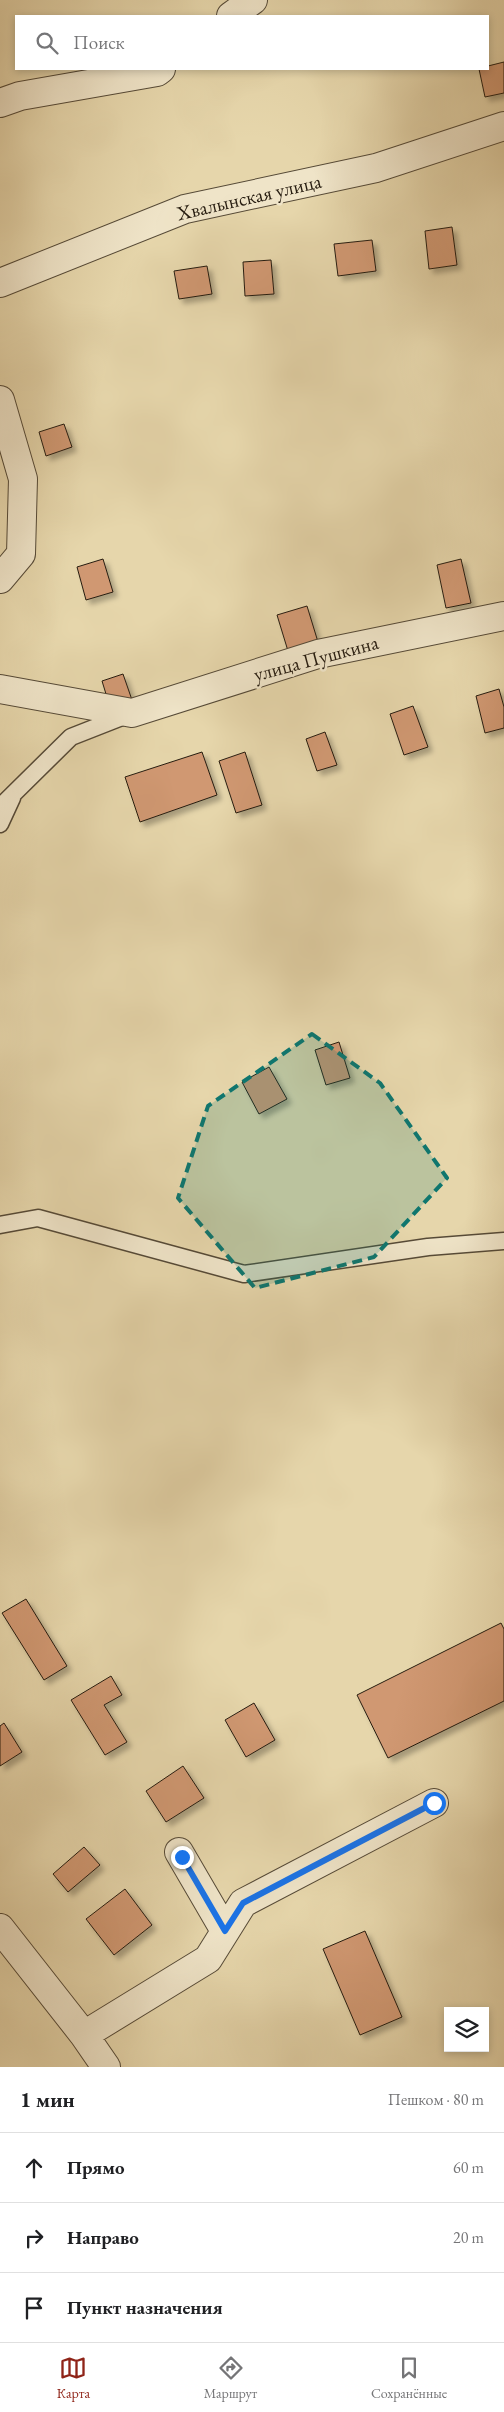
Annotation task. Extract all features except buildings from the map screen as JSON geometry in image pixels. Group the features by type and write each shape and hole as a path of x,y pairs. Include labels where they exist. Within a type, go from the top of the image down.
{"street":[{"path":"232,15 253,0"},
{"path":"0,103 20,96 160,70"},
{"name":"Хвалынская улица","path":"0,283 185,209 376,168 504,126"},
{"path":"0,400 23,479 21,554 0,579"},
{"name":"улица Пушкина","path":"132,713 318,654 504,616"},
{"path":"0,689 132,713"},
{"path":"84,2035 208,1959 243,1903 434,1803"},
{"path":"179,1852 225,1931"},
{"path":"0,1928 84,2035 106,2067"}],"lane":[{"path":"0,807 71,737 132,713"},
{"path":"0,824 14,794"},
{"path":"0,1225 38,1218 244,1274 428,1247 504,1241"}],"highlighted area":[{"path":"312,1034 380,1083 447,1178 374,1257 255,1288 178,1198 208,1106"}],"route":[{"path":"182,1857 225,1931 243,1903 434,1803"}]}
